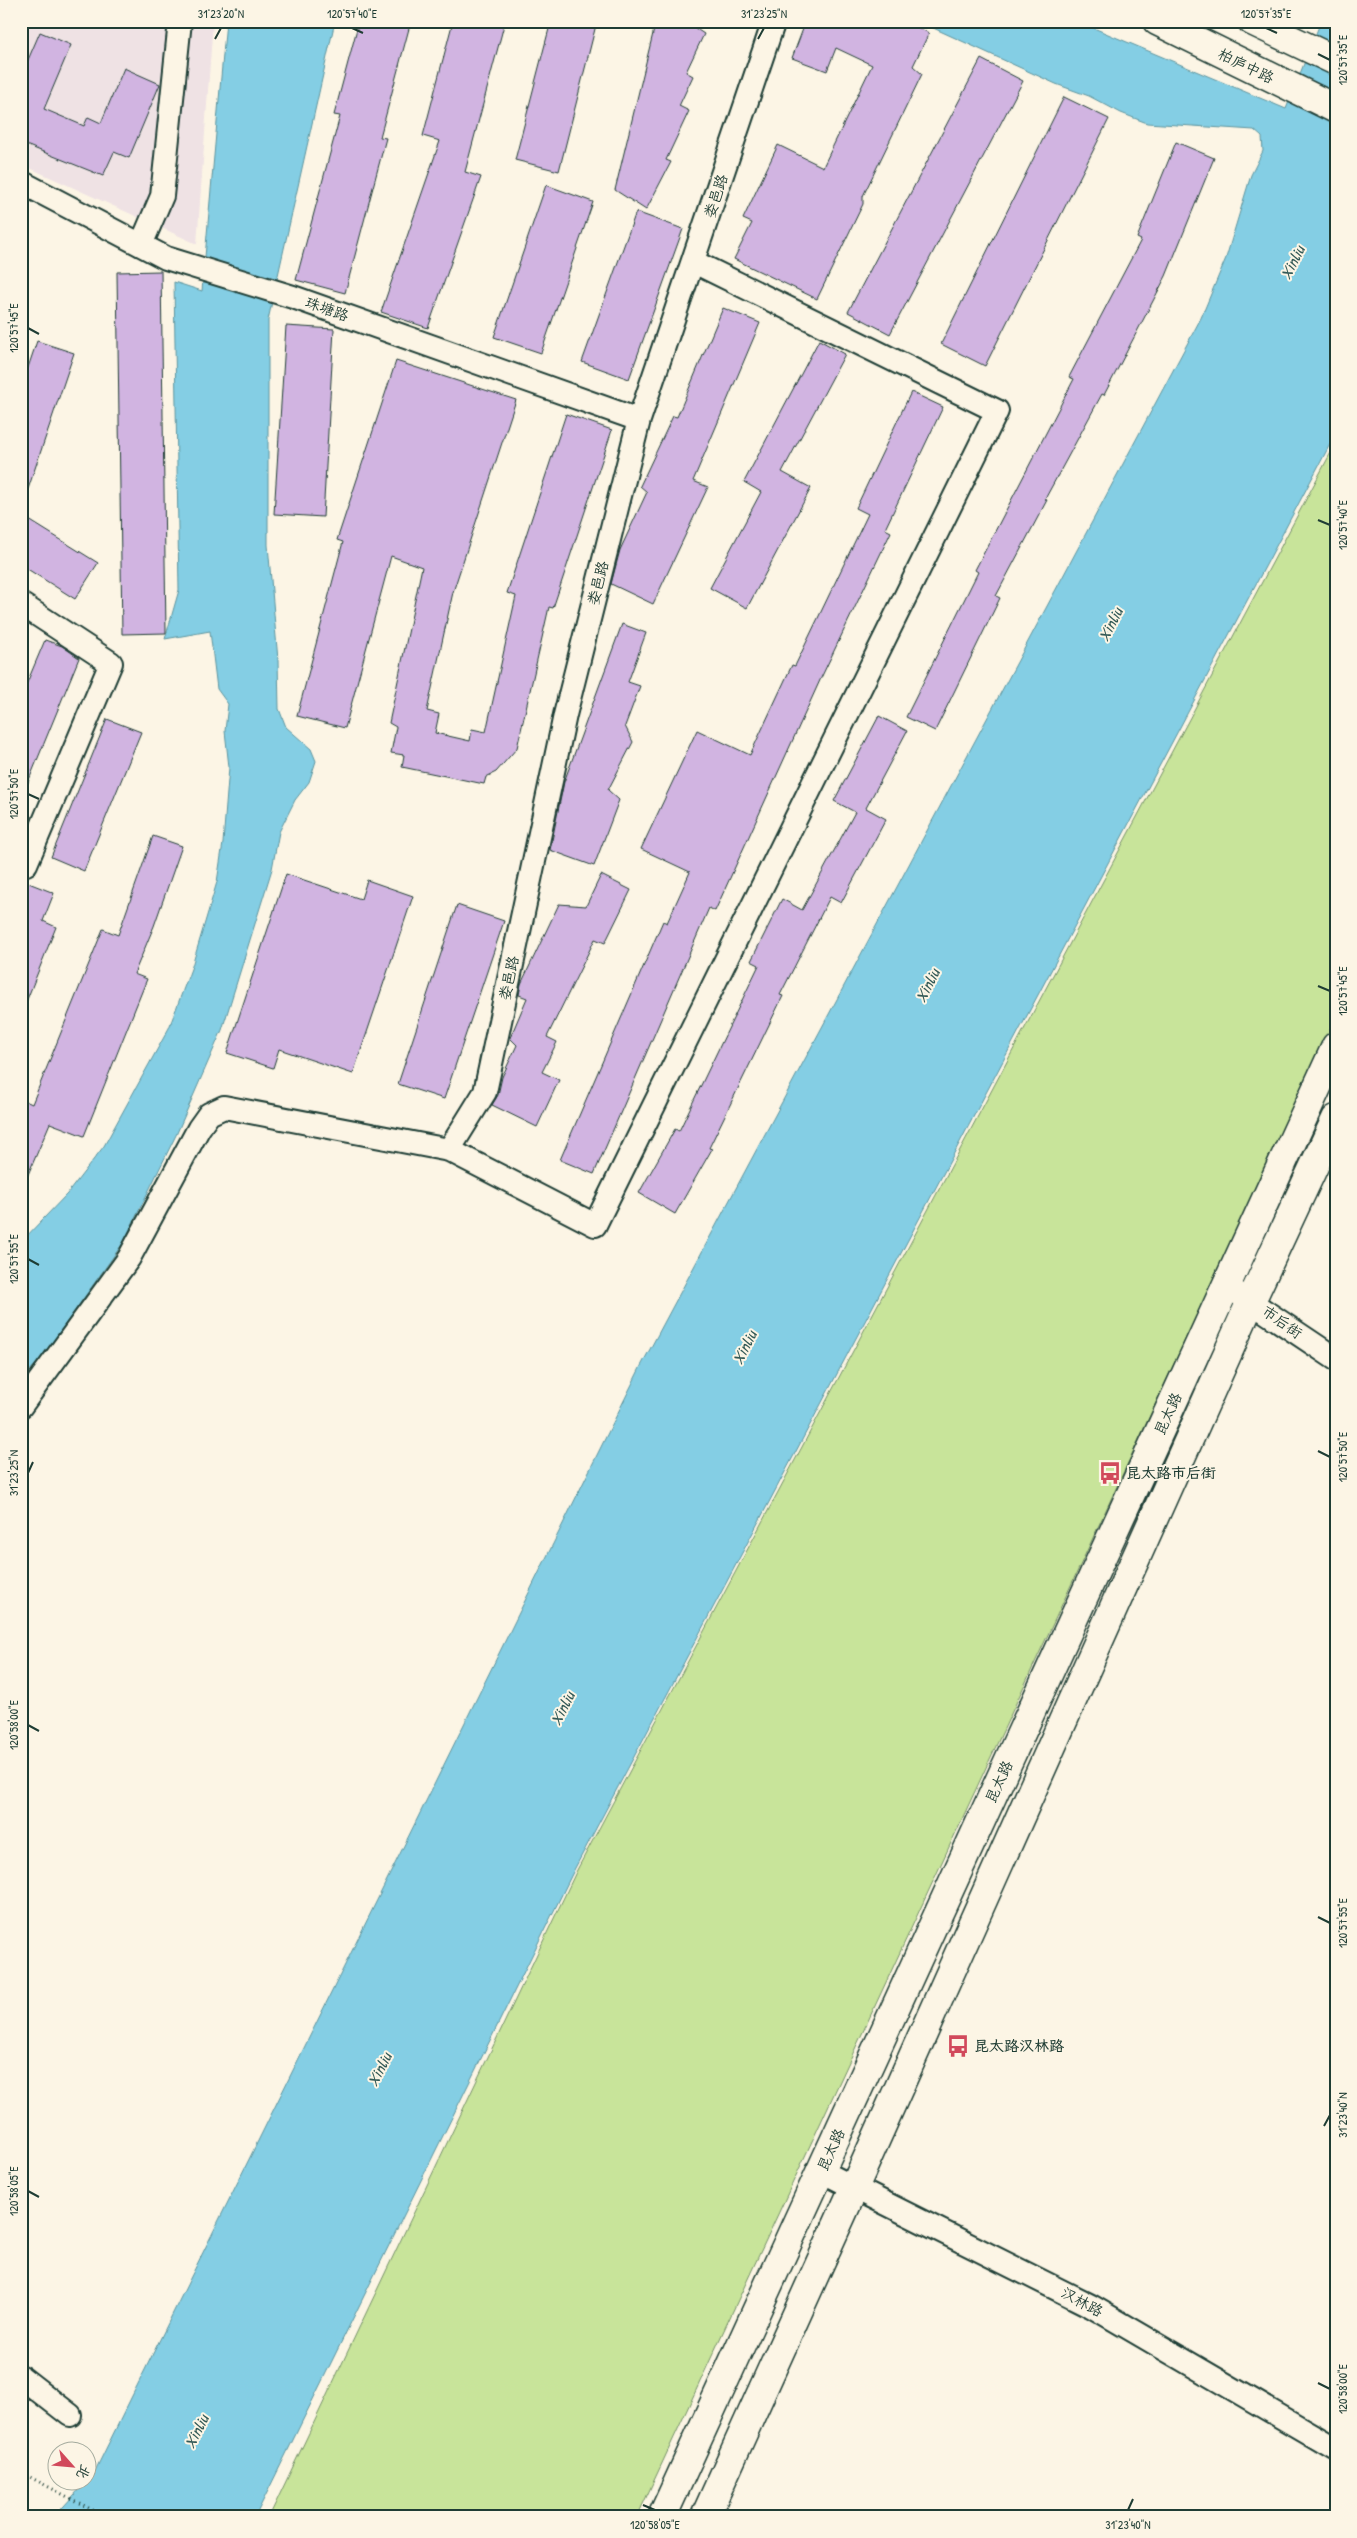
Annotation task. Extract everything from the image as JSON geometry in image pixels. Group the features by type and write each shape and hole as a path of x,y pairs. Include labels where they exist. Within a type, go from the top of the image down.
{"main road":[{"name":"柏庐中路","path":"1157,21 1336,110"},
{"path":"1252,21 1336,61"},
{"name":"昆太路","path":"662,2517 1336,1046"},
{"name":"昆太路","path":"705,2517 1251,1301 1336,1119"}],"street":[{"path":"141,245 162,196 180,21"},
{"name":"娄邑路","path":"449,1150 485,1092 565,715 639,420 774,21"},
{"name":"珠塘路","path":"21,182 166,258 293,297 639,420"},
{"path":"21,1406 129,1258 199,1128 209,1114 224,1107 449,1150 595,1225 996,412 694,262"},
{"path":"21,604 111,663 26,864"},
{"name":"市后街","path":"1227,1286 1336,1360"},
{"name":"汉林路","path":"821,2171 1091,2306 1336,2449"},
{"path":"21,2377 70,2415"}],"path":[{"path":"26,2475 106,2517"}],"shaded area":[{"path":"21,21 213,21 197,244 21,164"}],"green space":[{"path":"1336,443 1336,1016 637,2517 269,2517 577,1870"}],"water":[{"path":"226,21 335,21 268,320 268,545 278,660 279,709 286,727 311,749 316,761 309,782 295,800 279,832 272,869 222,1030 177,1133 123,1243 41,1358 21,1381 21,1242 67,1194 104,1146 169,1028 192,966 217,882 223,843 229,767 225,731 228,704 217,689 210,631 165,639 179,590 174,282 202,291"},
{"name":"Xinliu","path":"918,21 1077,21 1286,109 1321,21 1336,21 1336,433 575,1868 255,2517 54,2517 79,2490 98,2490 98,2465 641,1366 1201,318 1226,258 1251,175 1263,151 1262,137 1254,130 1147,123 1121,113 1089,96 1056,84"}],"building":[{"path":"359,21 411,21 380,137 386,138 345,293 296,280 340,116 334,115"},
{"path":"453,21 505,21 465,172 481,177 428,328 381,312 440,141 423,136"},
{"path":"551,21 597,21 559,171 515,160"},
{"path":"656,21 699,21 695,28 704,34 686,72 693,76 679,106 689,111 666,160 671,162 646,210 615,190"},
{"path":"806,21 905,21 929,33 913,66 922,74 863,196 863,204 817,299 734,259 752,223 743,219 778,145 823,167 872,65 836,48 827,71 792,58"},
{"path":"40,32 71,45 44,109 84,126 88,117 101,123 124,68 160,84 129,158 114,152 103,176 21,143 21,76"},
{"path":"981,59 1023,81 890,334 848,312"},
{"path":"1064,97 1109,119 985,366 941,344"},
{"path":"1176,142 1214,158 1166,276 1104,395 1102,394 1045,499 1047,500 996,596 1000,598 935,731 906,717 978,572 975,570 1074,379 1069,377 1141,240 1137,238"},
{"path":"546,185 593,202 541,353 494,337"},
{"path":"636,212 683,229 629,379 582,362"},
{"path":"161,271 166,633 122,634 117,272"},
{"path":"723,308 760,323 693,481 708,487 653,604 611,584 620,550 647,492 640,486 673,416 677,417"},
{"path":"286,326 334,329 323,517 274,514"},
{"path":"819,340 845,354 782,472 811,488 747,608 710,588 761,492 744,482"},
{"path":"37,341 74,353 24,501 21,501 21,388"},
{"path":"396,361 516,400 453,592 427,711 439,714 435,733 470,741 472,729 486,732 516,596 507,593 566,414 612,430 553,608 549,607 517,748 496,772 486,777 484,784 402,767 404,755 391,753 396,727 389,723 422,567 391,556 345,728 297,716 343,542 337,540"},
{"path":"911,392 943,407 885,529 891,532 821,678 715,911 709,908 594,1174 560,1160 663,921 667,923 690,872 641,849 697,730 750,755 792,665 795,666 868,514 856,508"},
{"path":"21,515 98,563 75,599 21,565"},
{"path":"622,624 646,633 628,682 640,686 625,726 633,742 608,790 619,800 594,866 550,850 564,782"},
{"path":"45,640 62,646 79,658 22,797 21,697"},
{"path":"879,716 907,731 866,808 886,819 841,903 830,897 780,995 783,996 709,1148 712,1149 675,1214 639,1193 675,1129 679,1131 759,965 751,961 782,899 802,910 855,812 834,801"},
{"path":"107,719 141,732 84,871 51,857"},
{"path":"153,836 182,846 154,926 134,974 147,979 84,1136 50,1123 21,1191 21,1099 32,1104 103,929 118,935"},
{"path":"286,874 361,899 367,880 413,896 353,1074 279,1049 273,1068 227,1053"},
{"path":"601,875 631,890 605,943 595,939 547,1037 557,1042 542,1072 559,1080 537,1127 492,1105 498,1095 502,1077 517,1045 510,1038 527,998 519,995 521,984 559,904 586,906"},
{"path":"21,880 54,893 43,921 56,927 22,1012"},
{"path":"457,905 504,921 444,1099 398,1084"}],"place":[{"name":"昆太路市后街","path":"1110,1473"},
{"name":"昆太路汉林路","path":"958,2046"}]}
